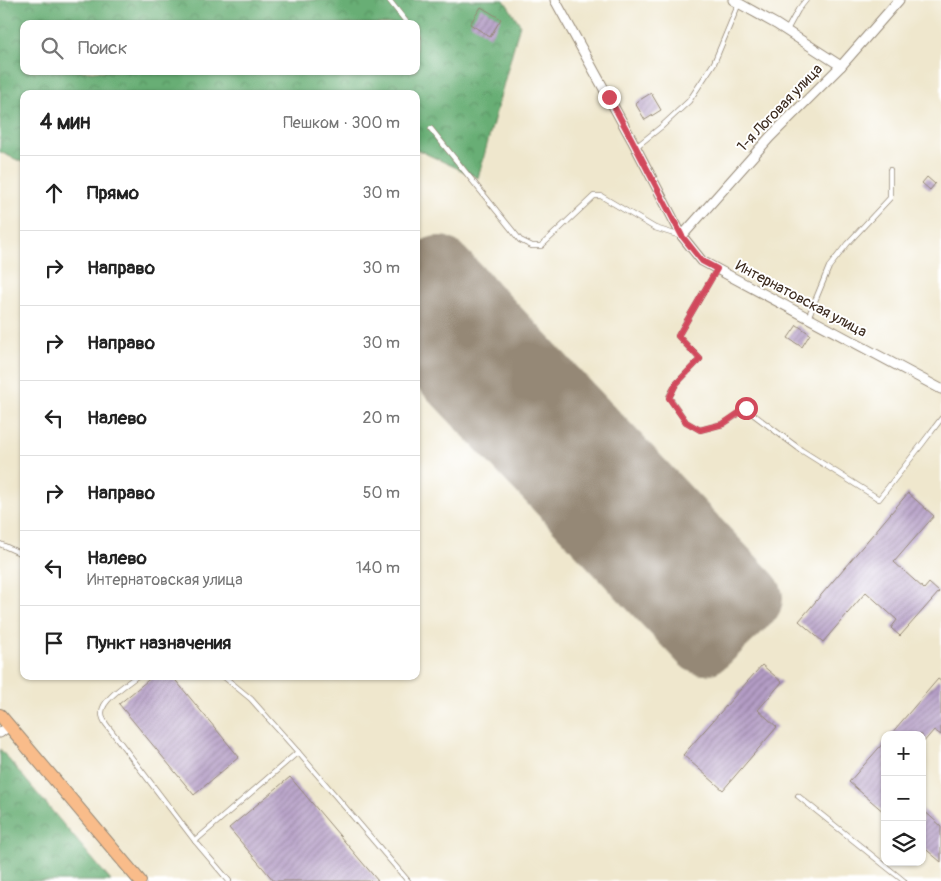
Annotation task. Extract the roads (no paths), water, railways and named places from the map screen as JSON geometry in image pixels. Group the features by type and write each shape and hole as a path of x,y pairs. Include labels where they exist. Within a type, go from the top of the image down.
{"main road":[{"path":"0,715 5,729 140,881"}],"street":[{"name":"Интернатовская улица","path":"554,0 636,147 682,236 702,261 941,389"},
{"name":"1-я Логовая улица","path":"682,236 770,137 841,66 899,0"},
{"path":"736,2 841,66"}],"lane":[{"path":"389,0 405,20"},
{"path":"786,31 806,0"},
{"path":"636,147 689,101 714,62 736,2"},
{"path":"431,129 520,240 532,246 541,246 594,196 601,196 655,228 682,236"},
{"path":"808,318 829,268 847,244 890,198 890,170"},
{"path":"717,269 678,336 700,359 676,384 669,398 686,422 700,430 723,424 746,408 801,450 879,499 941,418"},
{"path":"0,544 20,553"},
{"path":"132,680 107,700 102,708 102,715 106,724 195,841 229,881"},
{"path":"228,680 251,699 408,881"},
{"path":"195,841 298,752"},
{"path":"798,796 904,881"}]}
